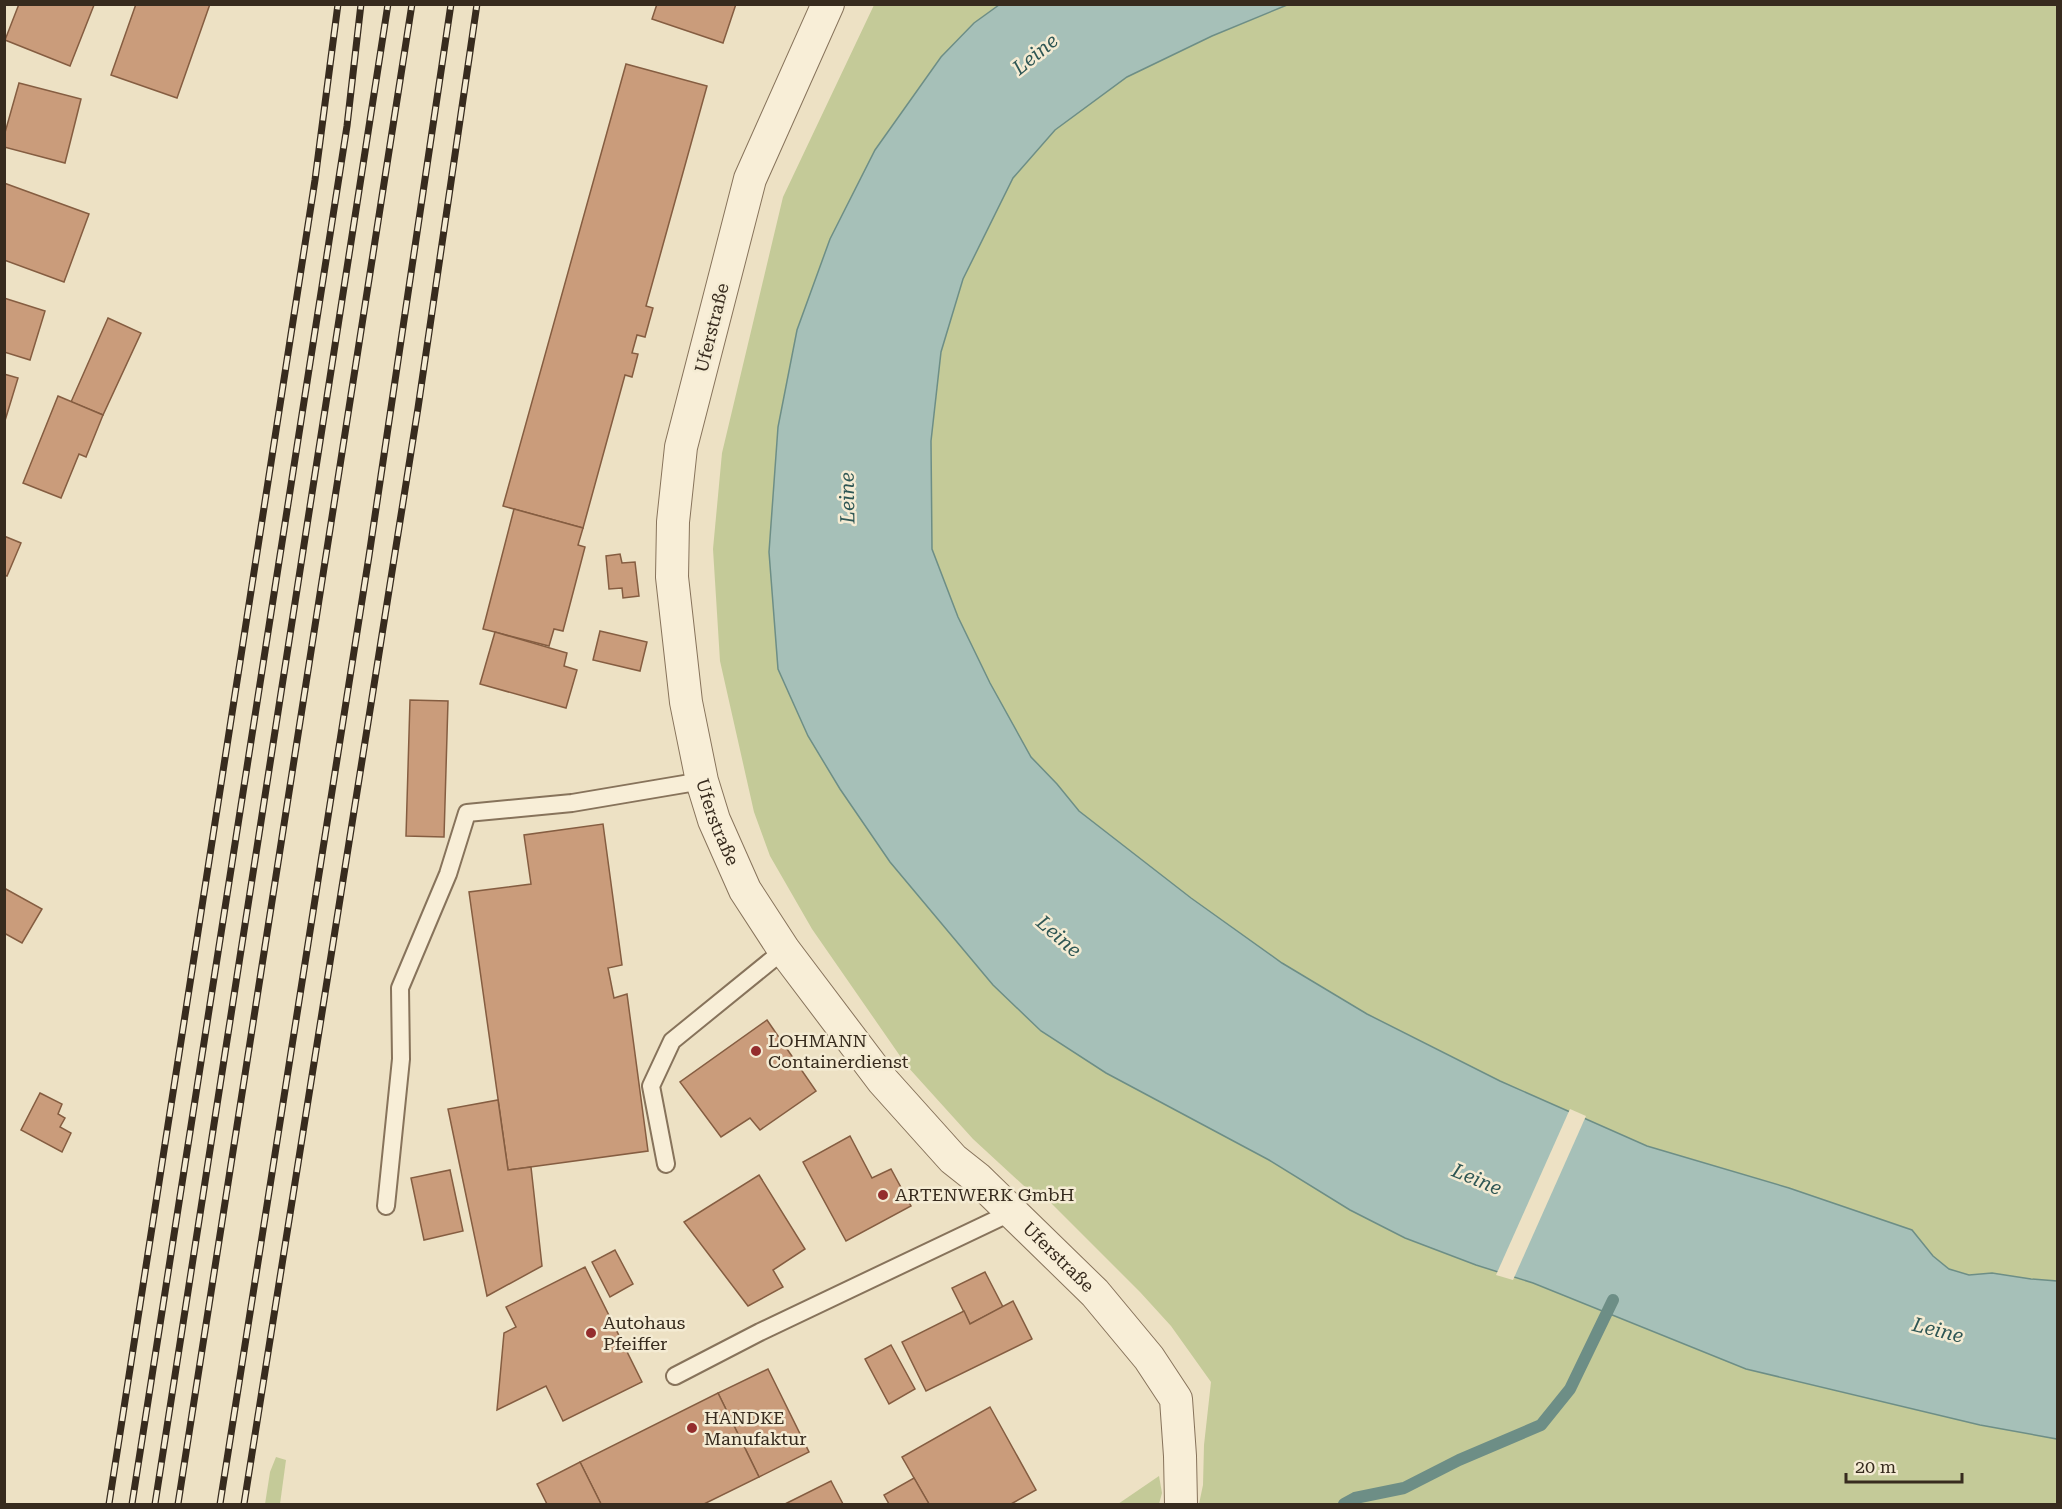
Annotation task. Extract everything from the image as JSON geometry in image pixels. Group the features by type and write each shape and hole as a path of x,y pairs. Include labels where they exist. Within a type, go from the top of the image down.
{"street":[{"name":"Uferstraße","path":"828,4 750,179 681,447 673,522 672,577 686,702 702,781 714,820 745,890 784,950 883,1080 916,1120 953,1159 977,1178 1095,1293 1149,1358 1176,1399 1181,1504"}],"lane":[{"path":"386,1206 401,1059 400,988 448,874 467,813 572,803 702,781"},
{"path":"666,1164 651,1086 672,1041 784,950"},
{"path":"675,1376 760,1332 1012,1212"}],"green space":[{"path":"874,5 999,5 974,23 941,57 875,150 830,239 797,330 778,427 769,552 1041,1031 1106,1073 1269,1160 1350,1210 1405,1238 1476,1265 1533,1283 1746,1369 1980,1425 2057,1439 2057,1504 1199,1504 1203,1485 1204,1445 1211,1382 1171,1326 1140,1292 1044,1196 1036,1197 973,1139 907,1066 812,929 770,856 754,812 720,661 713,549 722,453 783,197"},
{"path":"1287,5 2057,5 2057,1281 1992,1273 1969,1275 1949,1269 1933,1256 1912,1230 1789,1188 1647,1146 1500,1081 1367,1014 1282,963 1191,898 1079,811 1031,757 990,683 958,617 932,549 931,441 941,352 963,279 1013,178 1055,130 1127,77 1212,36"},
{"path":"276,1457 286,1460 280,1504 265,1504 270,1472"},
{"path":"1159,1476 1162,1493 1159,1504 1118,1504"}],"water":[{"name":"Leine","path":"999,5 1287,5 1212,36 1127,77 1055,130 1013,178 963,279 941,352 931,441 932,549 958,617 990,683 1031,757 1079,811 1191,898 1282,963 1367,1014 1500,1081 1647,1146 1789,1188 1912,1230 1933,1256 1949,1269 1969,1275 1992,1273 2057,1281 2057,1439 1980,1425 1746,1369 1533,1283 1476,1265 1405,1238 1350,1210 1269,1160 1106,1073 1041,1031 993,985 890,862 840,789 808,736 778,669 769,552 778,427 797,330 830,239 875,150 941,57 974,23"}],"pier":[{"path":"1570,1109 1586,1116 1513,1280 1496,1275"}],"building":[{"path":"19,4 94,5 70,66 5,40"},
{"path":"136,4 210,4 177,98 111,75"},
{"path":"657,4 736,4 723,43 652,19"},
{"path":"626,64 707,86 646,306 653,308 645,337 637,335 632,353 638,354 632,377 625,375 583,528 503,506"},
{"path":"19,83 81,99 65,163 4,147 4,136"},
{"path":"4,183 89,214 64,282 4,260"},
{"path":"4,298 45,311 30,360 4,352"},
{"path":"108,318 141,333 103,415 71,402"},
{"path":"4,374 18,378 4,424"},
{"path":"58,396 103,415 86,457 79,454 61,498 23,483"},
{"path":"514,509 583,528 578,545 585,547 563,631 554,629 549,646 483,629"},
{"path":"4,536 21,543 7,576 4,575"},
{"path":"620,554 622,563 635,562 639,596 623,598 622,588 609,589 606,556"},
{"path":"600,631 647,642 640,671 593,660"},
{"path":"495,632 567,653 564,666 577,670 566,708 480,684"},
{"path":"410,700 448,701 444,837 406,836"},
{"path":"603,824 622,965 608,968 614,998 627,994 648,1151 508,1170 469,892 531,884 524,835"},
{"path":"4,888 42,909 22,943 4,933"},
{"name":"LOHMANN Containerdienst","path":"767,1020 816,1091 760,1130 750,1118 721,1137 680,1082"},
{"path":"40,1093 62,1104 58,1114 65,1118 60,1127 71,1133 62,1152 21,1130"},
{"path":"498,1100 508,1170 531,1167 542,1266 487,1296 448,1109"},
{"path":"850,1136 872,1178 891,1169 911,1206 846,1241 803,1162"},
{"path":"450,1170 463,1231 424,1240 411,1178"},
{"path":"759,1175 805,1249 773,1270 783,1287 748,1306 684,1222"},
{"path":"615,1250 633,1284 610,1297 592,1262"},
{"path":"585,1267 642,1382 563,1421 546,1386 497,1410 504,1333 516,1327 506,1307"},
{"path":"985,1272 1003,1307 970,1324 952,1288"},
{"path":"1013,1301 1032,1339 926,1391 902,1342 964,1311 970,1324"},
{"path":"891,1345 915,1389 889,1404 865,1359"},
{"path":"768,1369 809,1452 759,1477 718,1393"},
{"name":"HANDKE Manufaktur","path":"718,1393 759,1477 704,1504 601,1504 580,1462"},
{"path":"990,1407 1036,1490 1011,1504 929,1504 902,1457"},
{"path":"580,1462 601,1504 547,1504 537,1484"},
{"path":"914,1478 929,1504 889,1504 884,1495"},
{"path":"831,1481 843,1504 785,1504"}],"waterway":[{"path":"1344,1504 1355,1498 1404,1488 1459,1460 1541,1425 1570,1389 1613,1300"}],"railway":[{"path":"109,1504 315,180 338,4"},
{"path":"132,1504 347,126 361,4"},
{"path":"155,1504 388,4"},
{"path":"178,1504 412,4"},
{"path":"220,1504 369,556 451,4"},
{"path":"244,1504 418,408 477,4"}],"place":[{"name":"LOHMANN Containerdienst","path":"756,1051"},
{"name":"ARTENWERK GmbH","path":"883,1195"},
{"name":"Autohaus Pfeiffer","path":"591,1333"},
{"name":"HANDKE Manufaktur","path":"692,1428"}]}
